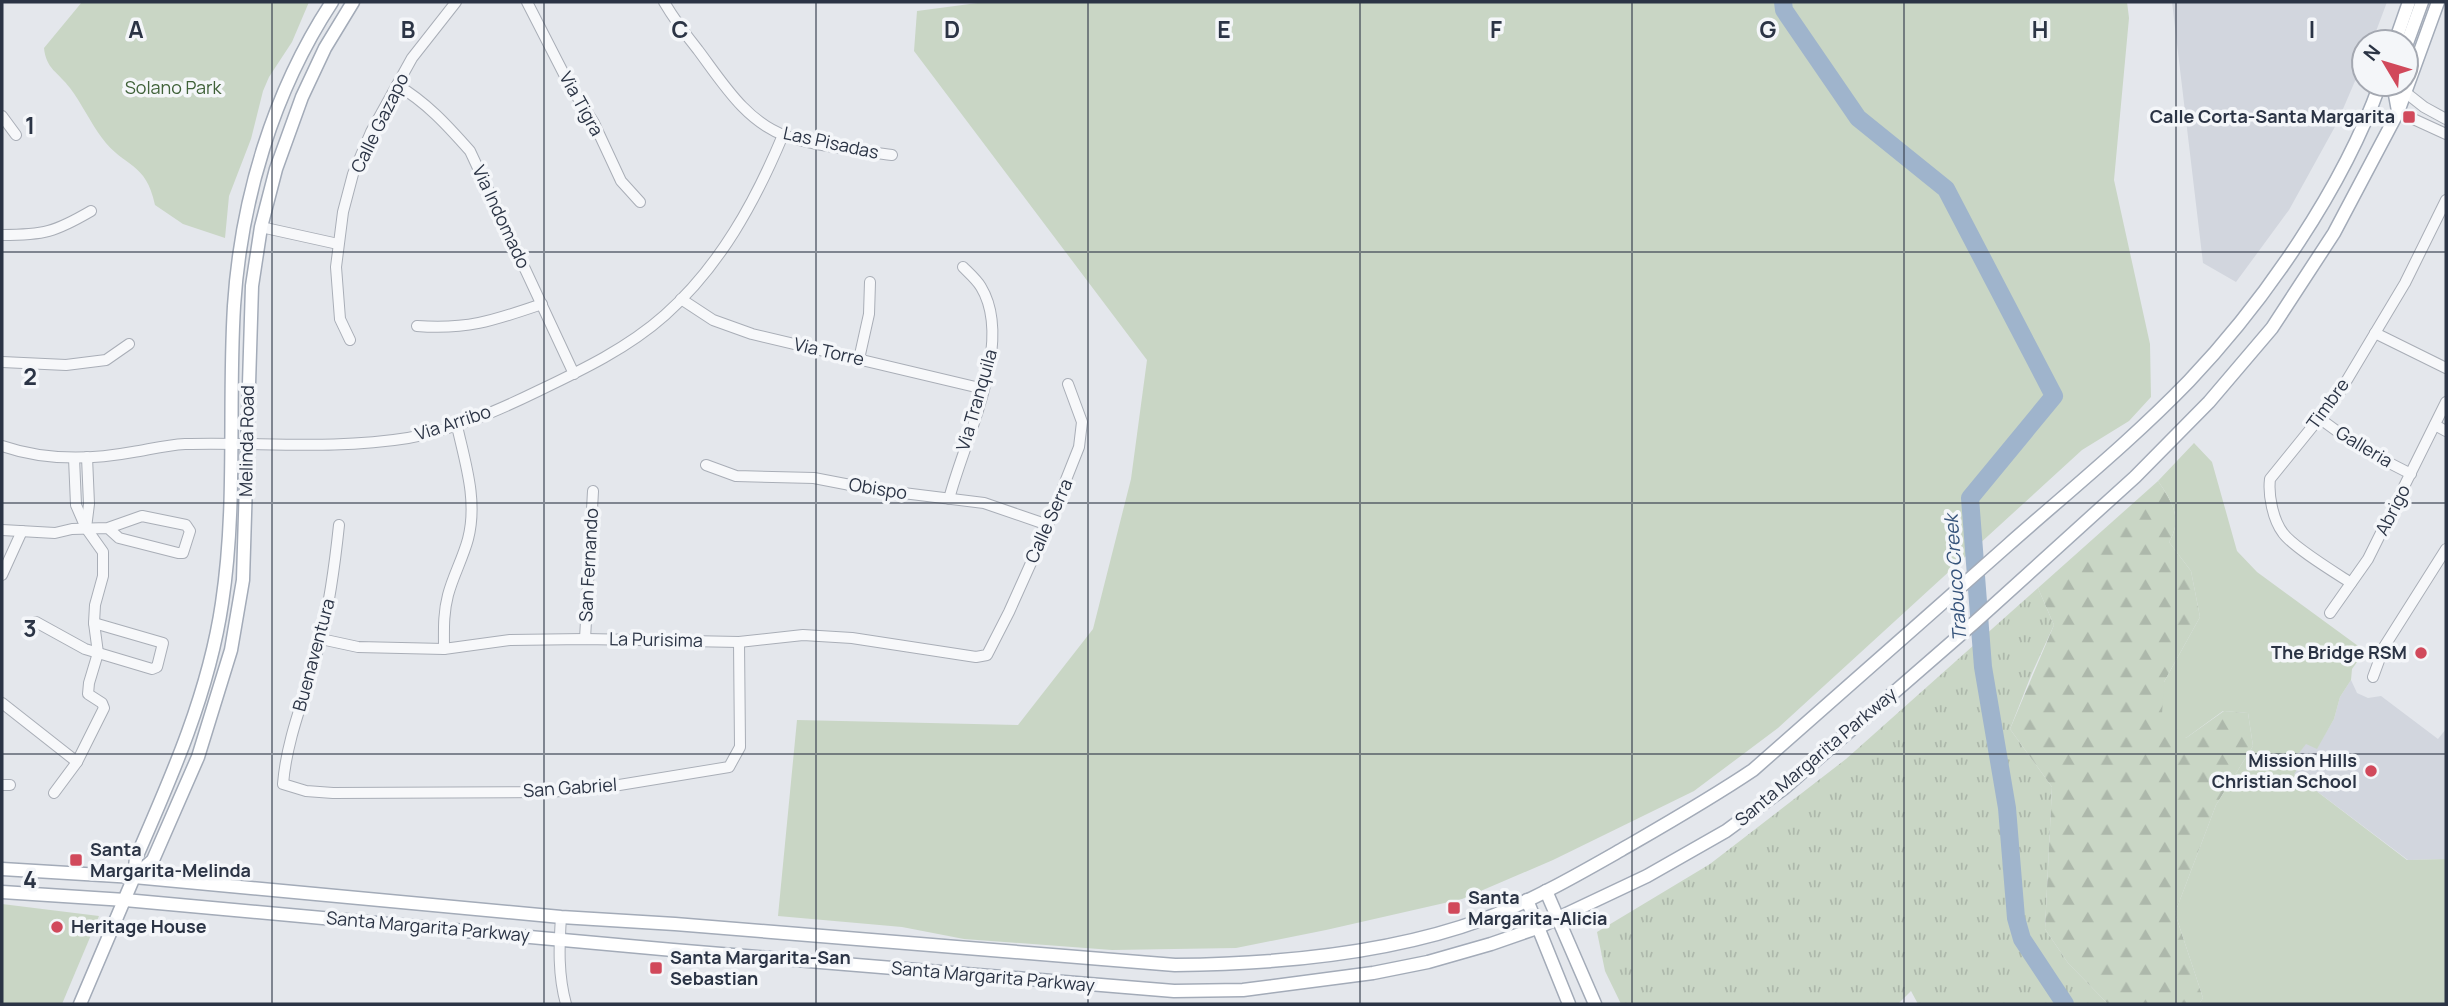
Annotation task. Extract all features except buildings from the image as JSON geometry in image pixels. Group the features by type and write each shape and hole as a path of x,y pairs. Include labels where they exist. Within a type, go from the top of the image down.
{"main road":[{"name":"Melinda Road","path":"80,1004 134,877 136,858 192,720 214,647 228,559 235,295 247,208 265,145 284,94 307,45 332,2"},
{"name":"Melinda Road","path":"134,877 153,860 193,768 231,650 243,580 252,286 261,227 276,169 294,116 325,48 352,2"},
{"path":"2400,28 2409,2"},
{"path":"2413,28 2422,2"},
{"name":"Santa Margarita Parkway","path":"2420,51 2438,2"},
{"name":"Santa Margarita Parkway","path":"2,869 134,877 561,917 1175,965 1228,964 1318,956 1422,937 1483,919 1546,891 1695,808 1753,770 2112,453 2188,382 2264,291 2312,220 2349,155 2374,98"},
{"path":"2396,98 2398,112"},
{"name":"Santa Margarita Parkway","path":"2,892 125,900 1174,991 1243,990 1373,973 1440,959 1537,928 1647,876 1726,831 1783,789 2135,477 2209,402 2272,328 2334,233 2403,98"},
{"path":"1546,891 1595,1004"},
{"path":"1527,900 1569,1004"}],"street":[{"name":"Calle Gazapo","path":"350,340 340,319 336,267 343,212 354,174 371,132 412,58 456,2"},
{"name":"Via Tigra","path":"527,2 569,84 594,124 621,181 639,202"},
{"name":"Las Pisadas","path":"664,2 727,90 765,125 783,135 892,155"},
{"name":"Via Indomado","path":"397,85 420,98 470,151 574,374"},
{"path":"2413,98 2446,118"},
{"path":"2398,112 2446,134"},
{"path":"2,117 16,135"},
{"name":"Via Arribo","path":"2,446 44,456 74,458 183,444 352,444 410,438 457,426 574,374 618,349 663,316 727,245 748,211 783,135"},
{"name":"Timbre","path":"2351,583 2283,533 2274,511 2269,487 2275,472 2337,395 2405,283 2446,201"},
{"path":"2,235 39,235 65,227 91,211"},
{"path":"261,227 338,244"},
{"name":"Via Tranquila","path":"949,499 984,389 993,351 993,328 988,303 981,286 963,267"},
{"path":"859,359 869,314 870,282"},
{"name":"Via Torre","path":"681,299 713,320 752,334 984,389"},
{"path":"417,326 445,328 485,323 542,304"},
{"path":"2375,333 2446,368"},
{"path":"2,362 66,365 106,360 129,344"},
{"name":"Calle Serra","path":"989,652 1048,525 1079,447 1082,422 1068,384"},
{"name":"Abrigo","path":"2330,613 2368,559 2446,402"},
{"name":"Galleria","path":"2319,418 2360,448 2411,474"},
{"path":"2435,425 2446,431"},
{"path":"444,649 443,620 472,516 472,496 457,426"},
{"path":"86,528 89,504 88,457"},
{"path":"54,793 77,762 104,708 102,703 88,694 98,653 94,623 95,604 103,576 103,552 86,528 76,505 74,458"},
{"name":"Obispo","path":"706,465 736,476 814,478 871,489 984,503 1048,525"},
{"name":"San Fernando","path":"586,639 593,491"},
{"path":"2,530 55,533 107,528 142,516 186,525 190,531 186,548 183,553 178,553 119,538 107,528"},
{"name":"Buenaventura","path":"283,784 285,758 321,639 331,594 339,525"},
{"path":"3,572 22,531"},
{"path":"2372,677 2384,647 2446,549"},
{"path":"36,622 85,649 155,669 164,645 94,623"},
{"name":"La Purisima","path":"321,639 358,647 444,649 510,640 738,642 803,635 852,638 976,657 989,652"},
{"name":"San Gabriel","path":"283,784 306,791 333,793 548,792 601,788 729,767 740,747 738,642"},
{"path":"2,703 77,762"},
{"path":"561,917 560,974 566,1004"}],"shaded area":[{"path":"2172,2 2387,2 2377,28 2350,28 2350,93 2337,123 2289,210 2236,282 2203,263"},
{"name":"Mission Hills Christian School","path":"2351,680 2357,693 2368,698 2381,696 2438,739 2446,729 2446,859 2408,860 2294,774 2292,762 2306,743 2317,748 2334,719 2340,697"}],"green space":[{"name":"Solano Park","path":"82,2 309,2 292,42 263,91 251,139 229,196 225,238 183,224 155,205 146,180 140,172 110,148 70,88 50,66 44,48"},
{"path":"985,2 2127,2 2129,18 2114,180 2150,344 2151,397 2129,421 2082,450 1778,728 1694,791 1553,860 1462,899 1236,948 1112,950 964,939 902,927 778,916 797,720 1018,725 1093,629 1131,479 1147,360 914,51 917,11"},
{"path":"2194,443 2212,462 2237,551 2257,572 2365,651 2352,669 2351,680 2340,697 2334,719 2317,749 2306,744 2293,761 2299,767 2294,774 2407,860 2446,859 2446,1004 2199,1004 2203,998 2175,913 2216,805 2253,746 2248,713 2223,711 2186,738 2162,714 2164,682 2200,617 2191,571 2169,542 2175,526 2174,510 2158,481"},
{"path":"2158,481 2174,510 2175,526 2169,542 2191,571 2200,617 2164,682 2186,738 2224,711 2248,713 2253,746 2216,805 2175,913 2203,998 2199,1004 2108,1004 2068,963 2045,929 2052,787 2010,729 2054,625 2038,588"},
{"path":"2038,588 2054,625 2010,729 2052,787 2045,929 2068,963 2108,1004 1918,1004 1911,991 1898,1004 1621,1004 1605,971 1597,932 1710,864 1846,759"},
{"path":"2,904 99,916 62,1004 2,1004"}],"waterway":[{"name":"Trabuco Creek","path":"1783,2 1784,10 1858,118 1946,189 2054,396 1970,498 1983,667 2007,808 2016,918 2022,939 2065,1004"}],"place":[{"name":"Calle Corta-Santa Margarita","path":"2409,117"},
{"name":"The Bridge RSM","path":"2421,653"},
{"name":"Mission Hills Christian School","path":"2371,771"},
{"name":"Santa Margarita-Melinda","path":"76,860"},
{"name":"Santa Margarita-Alicia","path":"1454,908"},
{"name":"Heritage House","path":"57,927"},
{"name":"Santa Margarita-San Sebastian","path":"656,968"}]}
